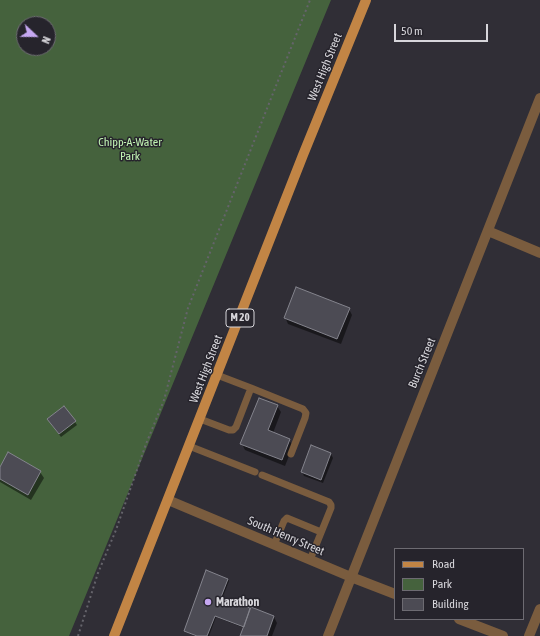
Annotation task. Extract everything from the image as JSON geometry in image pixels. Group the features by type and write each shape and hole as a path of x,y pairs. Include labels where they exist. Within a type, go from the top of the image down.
{"main road":[{"name":"West High Street","path":"114,636 303,155 366,0"}],"street":[{"name":"Burch Street","path":"328,636 540,98"},
{"path":"488,231 540,253"},
{"name":"South Henry Street","path":"168,500 351,578 394,594"},
{"path":"529,636 540,609"},
{"path":"462,620 503,636"}],"lane":[{"path":"217,375 302,409 306,413 291,454"},
{"path":"200,419 229,430 233,430 236,427 252,388"},
{"path":"189,446 329,502 331,504 331,508 310,560"},
{"path":"274,545 286,518 321,532"}],"path":[{"path":"78,636 98,573 116,530 146,444 164,400 188,308 310,0"}],"green space":[{"name":"Chipp-A-Water Park","path":"0,0 331,0 69,636 0,636"}],"building":[{"path":"296,287 350,308 337,339 284,318"},
{"path":"259,398 278,405 268,430 290,439 282,460 240,444"},
{"path":"64,406 76,421 59,434 47,419"},
{"path":"311,445 331,453 321,480 301,472"},
{"path":"8,452 41,471 28,495 0,479 0,467"},
{"path":"206,570 228,579 221,597 250,608 244,627 215,616 207,636 197,636 184,631"},
{"path":"251,607 274,616 267,636 240,636"}],"place":[{"name":"Marathon","path":"208,602"}]}
